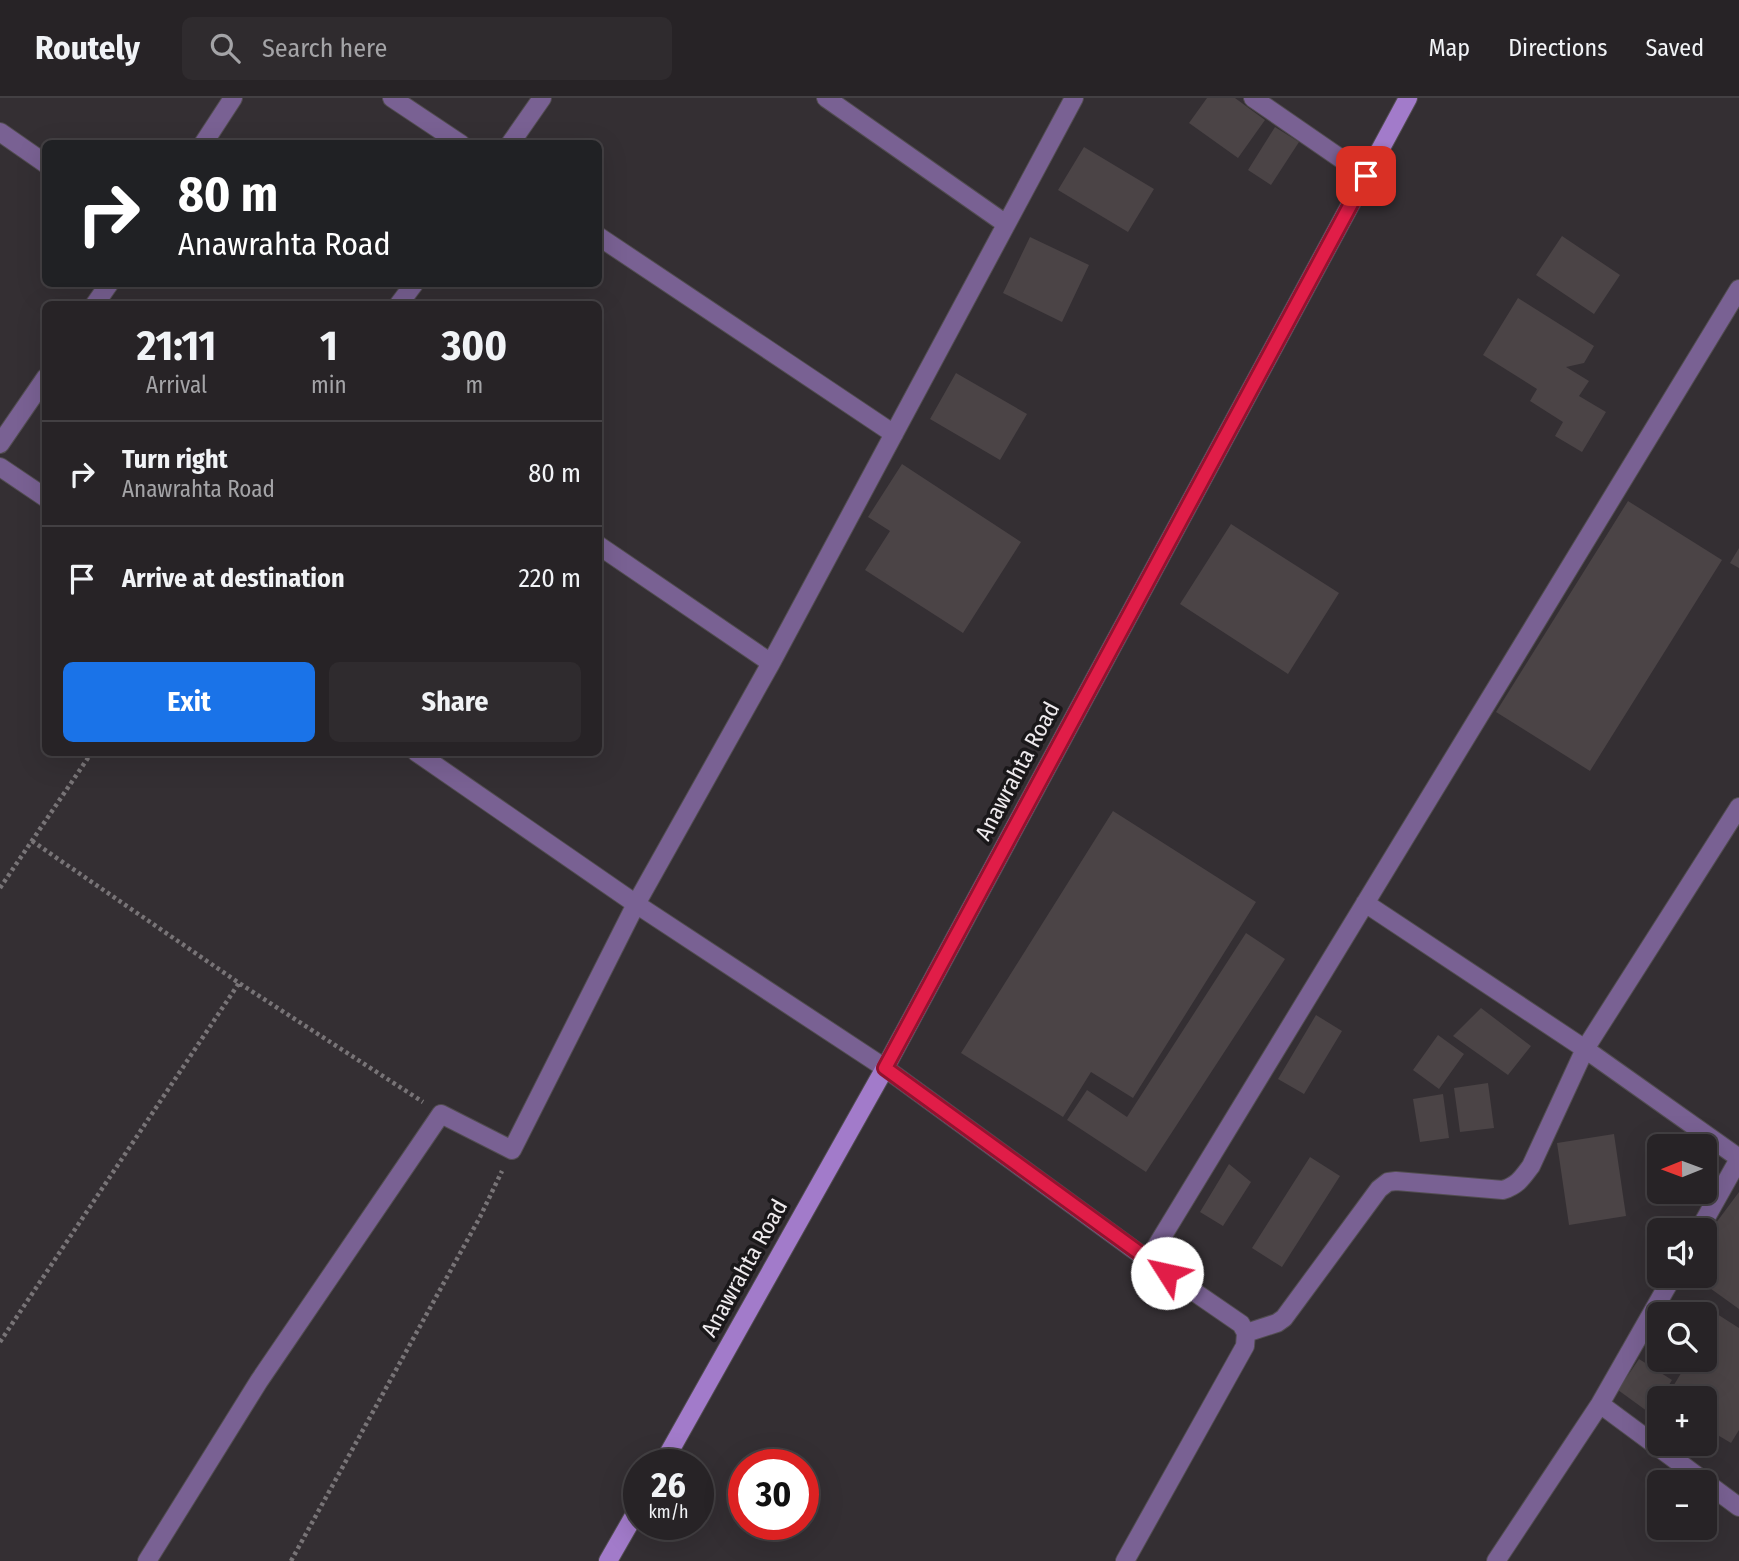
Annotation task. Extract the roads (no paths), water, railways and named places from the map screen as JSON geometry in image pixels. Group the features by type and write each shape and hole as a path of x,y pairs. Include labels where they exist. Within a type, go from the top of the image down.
{"main road":[{"name":"Anawrahta Road","path":"671,1449 885,1068 1408,98"},
{"path":"608,1561 623,1535"}],"street":[{"path":"206,140 233,98"},
{"path":"392,98 455,140"},
{"path":"513,140 542,98"},
{"path":"826,98 1006,224"},
{"path":"147,1561 259,1381 441,1114 512,1150 636,904 771,663 1074,98"},
{"path":"1253,98 1366,176"},
{"path":"0,132 42,161"},
{"path":"602,239 894,434"},
{"path":"1148,1260 1739,289"},
{"path":"0,444 42,383"},
{"path":"0,467 42,495"},
{"path":"602,548 771,663"},
{"path":"422,756 636,904 885,1068 1148,1260 1241,1324 1247,1333 1245,1346 1125,1561"},
{"path":"1247,1333 1284,1318 1380,1189 1388,1182 1503,1190 1513,1187 1531,1166 1586,1049 1738,810"},
{"path":"1365,903 1586,1049 1739,1159 1706,1218"},
{"path":"1496,1561 1600,1404 1666,1288"},
{"path":"1600,1404 1739,1507"}]}
